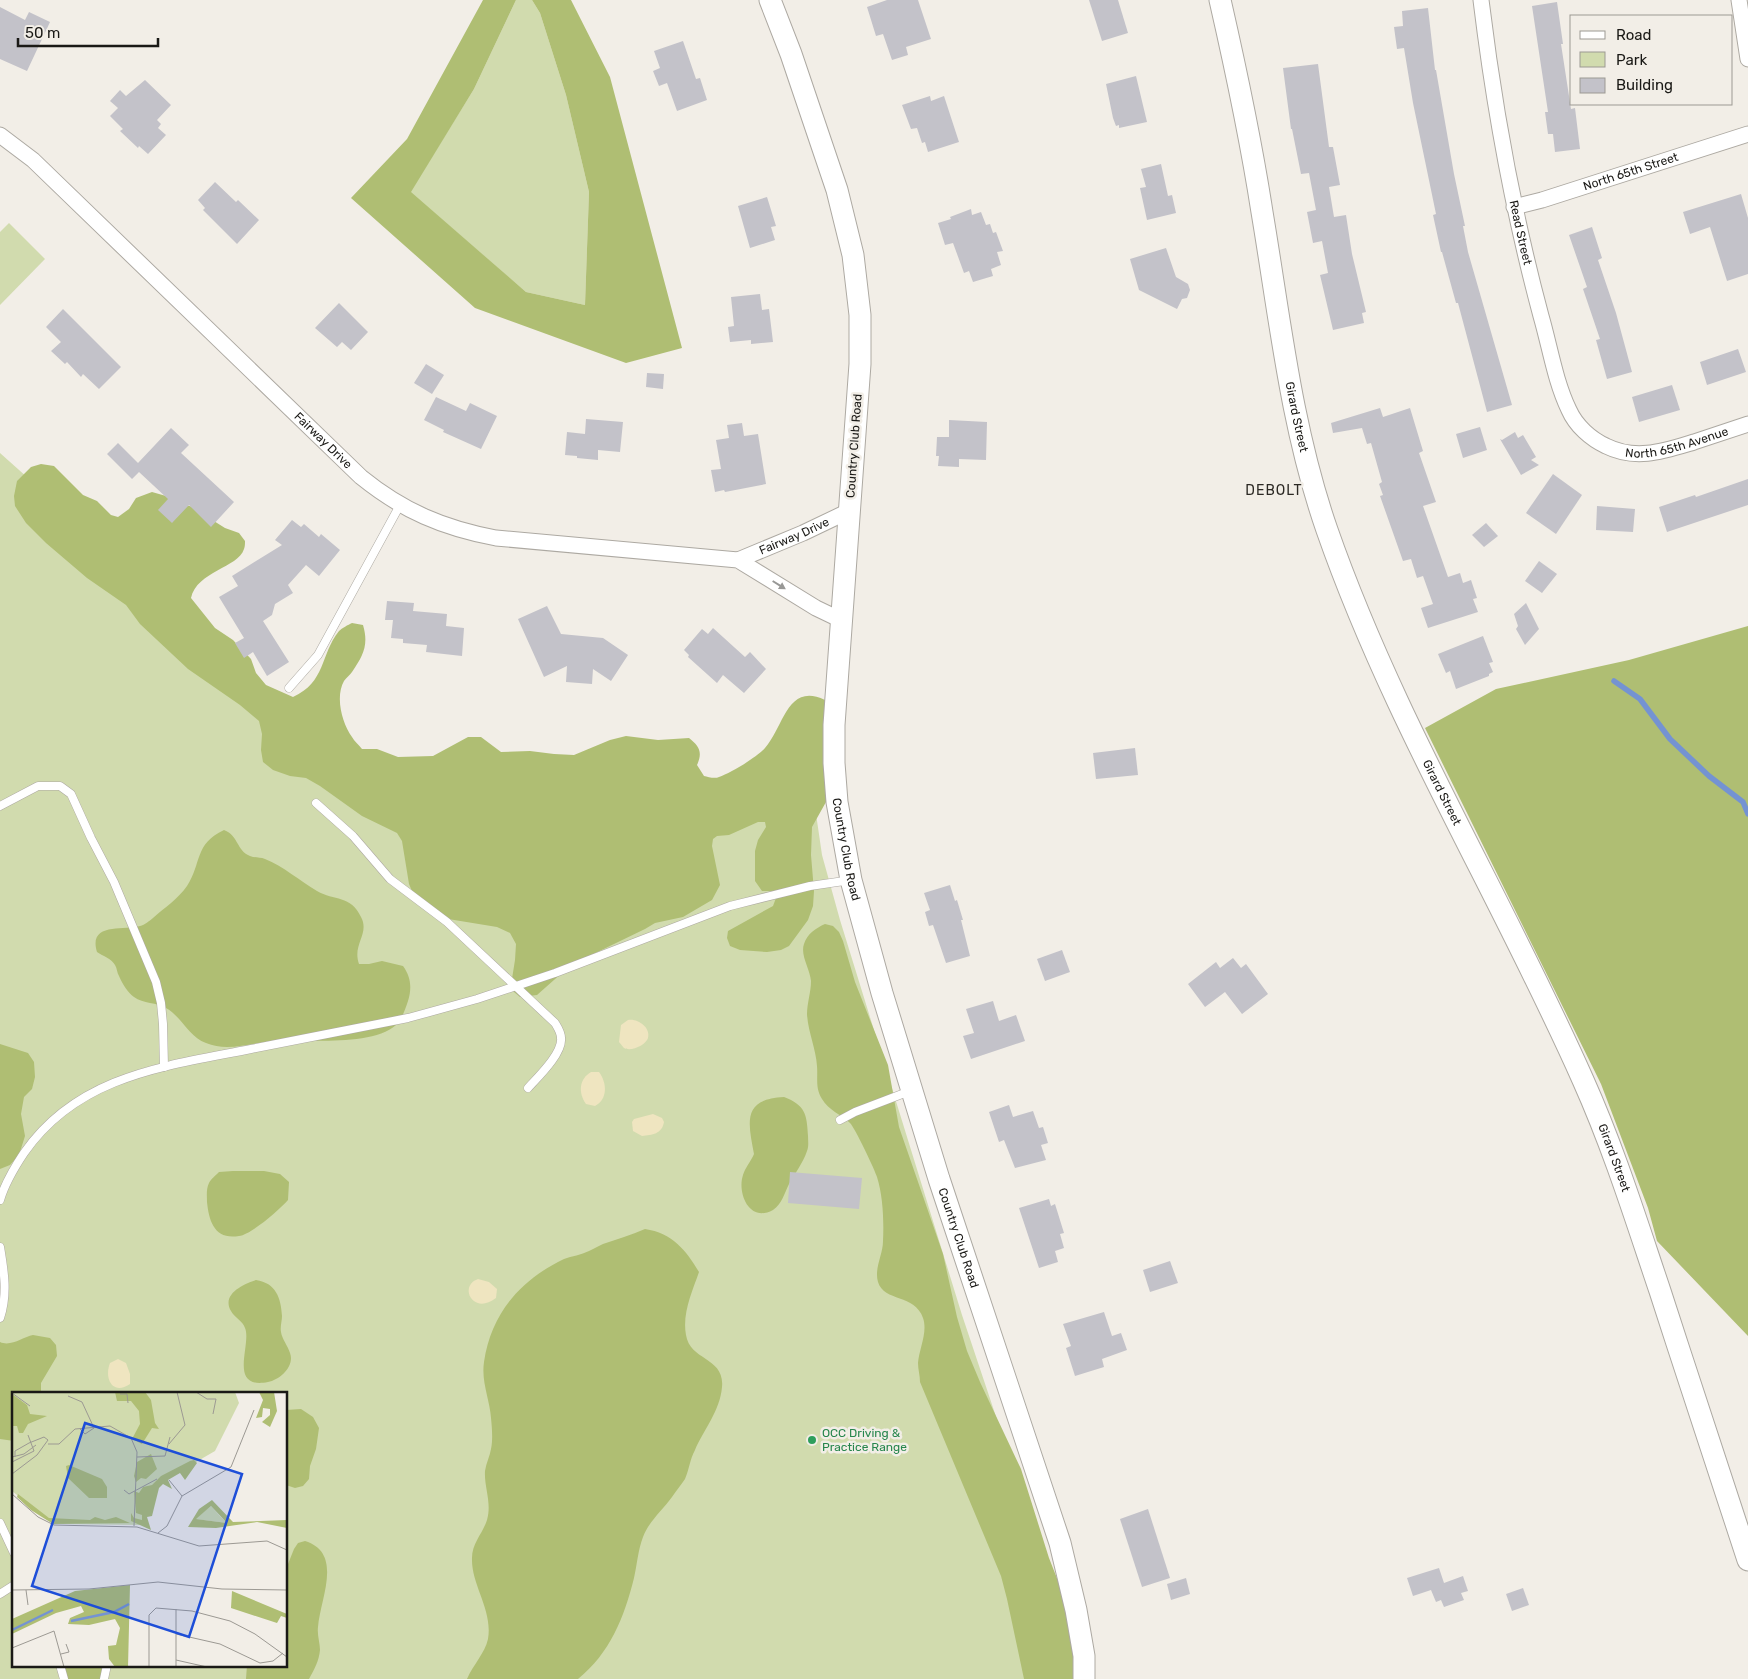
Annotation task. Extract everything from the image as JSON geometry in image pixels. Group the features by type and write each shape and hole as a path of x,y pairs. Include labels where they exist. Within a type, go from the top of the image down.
{"street":[{"name":"Country Club Road","path":"770,0 791,54 837,190 853,255 860,315 860,364 834,725 834,763 839,819 851,880 882,993 982,1311 1060,1542 1076,1610 1084,1656 1084,1679"},
{"name":"Girard Street","path":"1220,0 1240,91 1262,212 1294,410 1308,471 1328,531 1383,668 1415,741 1540,987 1599,1115 1626,1188 1748,1560"},
{"name":"Read Street","path":"1481,0 1500,133 1514,207 1562,391 1570,411 1579,425 1593,439 1606,446"},
{"path":"1739,0 1748,59"},
{"name":"North 65th Street","path":"1514,207 1542,200 1748,134"},
{"name":"Fairway Drive","path":"0,135 32,160 361,477 383,495 400,505 418,515 466,532 496,538 738,560 816,608 842,620"},
{"name":"North 65th Avenue","path":"1606,446 1628,454 1644,455 1662,452 1748,424"},
{"name":"Fairway Drive","path":"738,560 803,533 849,511"}],"lane":[{"path":"289,688 318,655 400,505"},
{"path":"0,806 38,786 60,786 71,794 90,838 114,882 156,982 164,1024 164,1067"},
{"path":"316,803 358,842 390,879 447,922 555,1023 561,1035 560,1046 556,1054 528,1088"},
{"path":"0,1200 8,1181 33,1141 65,1110 79,1100 118,1080 164,1067 408,1018 555,973 730,906 810,886 851,880"},
{"path":"840,1120 855,1112 912,1090"},
{"path":"0,1247 5,1297 0,1318"},
{"path":"0,1523 12,1549"},
{"path":"0,1594 12,1586"},
{"path":"60,1666 64,1679"},
{"path":"104,1679 107,1666"}],"green space":[{"path":"483,0 516,0 474,89 411,192 526,292 585,305 589,192 566,95 540,13 532,0 571,0 610,77 682,348 626,363 475,308 351,198 407,139"},
{"path":"516,0 532,0 540,13 566,95 589,192 585,305 526,292 410,192 474,89"},
{"path":"9,223 45,259 0,305 0,232"},
{"path":"0,453 421,829 814,800 822,855 840,920 962,1315 1040,1548 1064,1679 0,1679"},
{"path":"41,464 54,466 83,495 97,501 111,515 118,517 129,509 136,498 152,492 166,496 179,504 190,506 225,528 239,533 245,541 244,549 240,555 234,561 201,582 191,598 215,628 233,640 251,659 256,673 266,685 293,697 304,691 317,676 328,649 339,631 352,623 363,625 365,632 364,650 356,666 344,681 340,695 345,725 353,739 362,749 377,749 398,757 433,756 468,737 481,737 501,752 530,751 574,755 610,740 626,736 658,740 689,738 699,750 700,756 697,765 704,776 716,778 737,768 761,752 794,702 802,697 812,696 825,700 829,739 826,802 812,827 811,855 814,891 813,906 808,920 789,946 781,950 767,952 740,950 730,946 727,938 728,931 773,906 776,898 771,891 762,891 755,881 755,851 758,840 766,827 765,822 758,822 729,835 717,836 713,839 712,846 720,885 712,900 683,917 655,923 583,959 563,972 537,995 520,997 514,992 511,985 516,944 510,933 497,927 436,917 417,903 409,884 402,841 397,833 362,816 306,778 290,776 273,770 263,762 261,750 262,734 259,721 240,705 188,669 140,624 126,605 87,578 26,523 15,506 14,496 17,481 31,467"},
{"path":"1748,626 1748,1336 1657,1241 1648,1208 1601,1084 1425,728 1496,689 1629,660"},
{"path":"224,830 232,836 245,853 252,857 263,858 272,862 317,891 347,902 357,910 364,929 357,957 359,964 382,961 403,966 409,978 410,992 408,1001 402,1017 396,1025 385,1032 355,1039 273,1041 231,1047 214,1046 200,1040 190,1032 177,1016 166,1008 138,999 125,988 114,963 97,952 96,942 98,936 102,932 109,930 144,925 171,903 192,878 203,848 208,841 214,835"},
{"path":"825,924 833,926 839,932 855,982 888,1065 899,1127 943,1254 957,1317 967,1351 1021,1469 1049,1558 1062,1591 1077,1679 1024,1679 1001,1576 920,1382 918,1363 924,1335 923,1318 919,1310 913,1305 886,1293 878,1282 877,1272 883,1246 883,1209 879,1184 873,1166 853,1126 828,1106 820,1095 816,1060 808,1021 807,1010 811,981 803,948 805,940 810,934"},
{"path":"0,1044 28,1053 34,1062 35,1077 32,1089 24,1097 21,1114 25,1136 19,1155 10,1165 0,1169"},
{"path":"784,1097 796,1103 804,1111 808,1128 808,1149 779,1205 765,1213 757,1213 747,1204 742,1190 743,1175 754,1154 750,1132 751,1114 754,1107 761,1102"},
{"path":"264,1171 280,1174 289,1182 288,1200 278,1210 251,1231 231,1237 219,1232 212,1223 207,1202 207,1188 219,1172"},
{"path":"645,1229 663,1234 671,1239 689,1257 699,1272 685,1319 686,1335 694,1350 718,1370 722,1387 718,1404 693,1453 685,1479 652,1521 643,1537 626,1607 607,1646 589,1669 578,1679 467,1679 484,1649 488,1639 489,1628 485,1608 475,1578 472,1553 488,1514 485,1471 492,1434 483,1369 493,1329 510,1300 521,1288 548,1267 564,1259"},
{"path":"256,1280 268,1284 279,1297 282,1316 281,1332 291,1358 288,1367 282,1375 273,1381 256,1383 248,1379 245,1373 245,1328 232,1313 229,1300 231,1295 240,1287"},
{"path":"33,1335 50,1338 56,1345 57,1356 41,1383 41,1392 12,1392 12,1441 0,1439 0,1342 13,1343"},
{"path":"301,1409 313,1417 319,1428 316,1449 310,1466 309,1479 303,1486 295,1488 288,1486 288,1410"},
{"path":"305,1541 317,1547 324,1556 327,1566 327,1578 318,1627 319,1658 309,1679 246,1679 247,1666 288,1666 288,1564 298,1543"},
{"path":"64,1666 109,1666 108,1679 67,1679"}],"sand":[{"path":"628,1020 635,1020 642,1024 648,1034 647,1041 638,1047 630,1049 624,1048 619,1042 621,1025"},
{"path":"591,1072 599,1072 605,1086 602,1099 595,1106 586,1104 581,1091 584,1078"},
{"path":"653,1114 662,1118 664,1122 659,1131 642,1136 633,1131 632,1122 634,1119"},
{"path":"478,1279 489,1282 497,1289 496,1298 488,1303 481,1304 471,1298 469,1287"},
{"path":"118,1359 126,1363 130,1374 130,1384 118,1388 111,1384 108,1369 110,1363"}],"building":[{"path":"887,0 918,0 931,39 906,47 908,55 892,60 883,34 876,36 867,7"},
{"path":"1089,0 1118,0 1128,33 1102,41"},
{"path":"1557,2 1570,105 1571,109 1575,108 1580,149 1555,152 1553,134 1548,134 1545,112 1548,112 1532,6"},
{"path":"0,7 25,20 29,12 50,22 27,71 0,59"},
{"path":"1428,8 1435,70 1465,226 1463,226 1468,252 1512,405 1487,412 1458,303 1456,303 1441,252 1433,215 1436,214 1413,103 1404,48 1397,49 1394,27 1403,26 1402,11"},
{"path":"683,41 696,79 700,78 707,100 677,111 667,83 659,86 653,71 660,68 654,51"},
{"path":"1318,64 1329,147 1333,147 1340,185 1329,187 1334,217 1346,215 1352,254 1366,312 1362,313 1364,323 1333,330 1320,275 1328,273 1322,241 1313,243 1307,212 1316,210 1309,173 1301,174 1291,129 1283,68"},
{"path":"1136,76 1147,122 1119,128 1119,125 1116,126 1113,118 1106,84"},
{"path":"145,80 171,105 157,120 161,124 158,128 166,135 148,154 139,146 138,148 120,131 123,129 110,116 118,108 110,101 120,90 126,96"},
{"path":"930,96 931,101 944,96 959,142 928,152 925,142 922,143 917,128 911,129 902,105"},
{"path":"1161,164 1168,196 1172,195 1176,213 1147,220 1140,188 1146,187 1141,169"},
{"path":"215,182 259,220 237,244 203,210 205,208 198,200"},
{"path":"1741,194 1748,218 1748,274 1727,281 1710,227 1690,234 1683,212"},
{"path":"767,197 776,226 771,227 775,240 750,248 738,206"},
{"path":"971,209 972,215 981,212 986,225 990,224 993,233 996,232 1003,251 997,252 1001,265 991,269 993,276 973,282 969,271 964,273 953,243 945,245 938,223"},
{"path":"1592,227 1602,258 1598,260 1616,313 1632,372 1607,379 1596,340 1600,339 1583,289 1587,287 1569,235"},
{"path":"1166,248 1176,277 1188,284 1190,290 1187,298 1182,299 1177,309 1139,290 1130,259"},
{"path":"760,294 762,310 769,309 773,342 751,344 751,340 730,342 728,327 734,326 731,297"},
{"path":"339,303 368,332 351,350 342,342 337,347 315,328"},
{"path":"63,309 121,367 99,389 83,374 81,377 67,362 65,364 51,351 61,342 46,327"},
{"path":"1738,349 1746,372 1707,385 1700,362"},
{"path":"426,364 444,375 432,394 414,383"},
{"path":"647,373 664,374 663,389 646,387"},
{"path":"1672,385 1680,410 1639,422 1632,397"},
{"path":"436,397 466,411 470,403 497,416 481,449 443,432 444,430 424,420"},
{"path":"1380,408 1383,417 1410,408 1423,451 1419,453 1436,502 1423,506 1448,577 1460,573 1463,583 1471,580 1477,598 1473,599 1478,612 1428,628 1421,608 1433,604 1423,576 1417,578 1411,559 1403,561 1380,496 1383,495 1379,484 1382,482 1371,443 1367,444 1362,428 1333,433 1331,423"},
{"path":"586,419 623,422 620,452 598,450 598,460 565,455 567,432 585,434"},
{"path":"949,420 987,422 986,460 959,459 959,467 938,466 939,456 936,456 937,437 949,437"},
{"path":"742,423 744,436 758,434 766,484 725,492 724,490 715,492 711,470 721,469 716,440 729,438 727,425"},
{"path":"1480,427 1487,450 1463,458 1456,434"},
{"path":"171,428 189,445 181,453 234,502 211,527 189,505 172,523 158,510 168,499 139,472 132,479 107,454 118,443 138,463"},
{"path":"1515,432 1518,438 1523,435 1536,457 1531,460 1539,465 1521,475 1500,439 1502,440"},
{"path":"1553,474 1582,495 1556,534 1526,513"},
{"path":"1748,479 1748,505 1667,532 1659,507 1695,495 1696,497"},
{"path":"1597,506 1635,509 1633,532 1596,530"},
{"path":"292,520 301,527 304,524 319,537 321,534 340,550 319,576 306,565 288,585 293,593 275,604 272,615 263,621 289,662 267,676 253,652 244,658 235,643 244,638 219,597 238,586 232,576 282,545 275,540"},
{"path":"1486,523 1498,536 1484,547 1472,535"},
{"path":"1539,561 1557,574 1542,593 1525,581"},
{"path":"387,601 414,603 413,611 447,614 446,626 464,628 462,656 426,652 427,645 403,643 403,639 391,638 393,620 385,620"},
{"path":"1526,603 1539,629 1525,645 1516,629 1518,626 1514,614"},
{"path":"547,606 561,634 603,638 628,655 611,681 593,669 592,684 566,682 567,666 544,677 518,619"},
{"path":"713,628 745,657 750,652 766,669 744,693 723,675 717,683 688,657 689,655 684,650 702,629 708,634"},
{"path":"1483,636 1493,662 1489,663 1493,672 1489,676 1456,689 1450,671 1446,673 1438,654"},
{"path":"1135,748 1138,775 1096,779 1093,753"},
{"path":"950,885 963,920 961,920 970,956 946,963 933,925 929,926 925,912 930,910 924,893"},
{"path":"1062,950 1070,972 1045,981 1037,959"},
{"path":"1233,958 1241,968 1246,964 1268,994 1242,1014 1225,992 1205,1007 1188,984 1216,962 1220,968"},
{"path":"993,1001 999,1021 1016,1015 1025,1041 971,1059 963,1036 974,1033 966,1009"},
{"path":"1009,1105 1013,1117 1033,1111 1039,1128 1043,1127 1048,1143 1041,1145 1046,1160 1015,1168 1004,1140 999,1142 989,1112"},
{"path":"790,1172 862,1178 859,1209 788,1203"},
{"path":"1049,1199 1051,1206 1055,1204 1064,1233 1060,1234 1064,1248 1055,1251 1058,1262 1039,1268 1019,1208"},
{"path":"1170,1261 1178,1283 1150,1292 1143,1270"},
{"path":"1104,1312 1112,1336 1121,1333 1127,1350 1102,1359 1104,1367 1075,1376 1066,1348 1071,1346 1063,1324"},
{"path":"1148,1509 1170,1578 1142,1587 1120,1519"},
{"path":"1439,1568 1444,1583 1463,1576 1468,1591 1461,1593 1464,1600 1444,1607 1441,1600 1436,1602 1431,1590 1413,1596 1407,1578"},
{"path":"1186,1578 1190,1594 1171,1600 1167,1584"},
{"path":"1523,1588 1529,1605 1512,1611 1506,1594"}],"waterway":[{"path":"1614,681 1640,699 1670,739 1709,776 1743,802 1748,814"}],"place":[{"name":"OCC Driving & Practice Range","path":"812,1440"}],"district":[{"name":"DEBOLT","path":"1274,490"}]}
